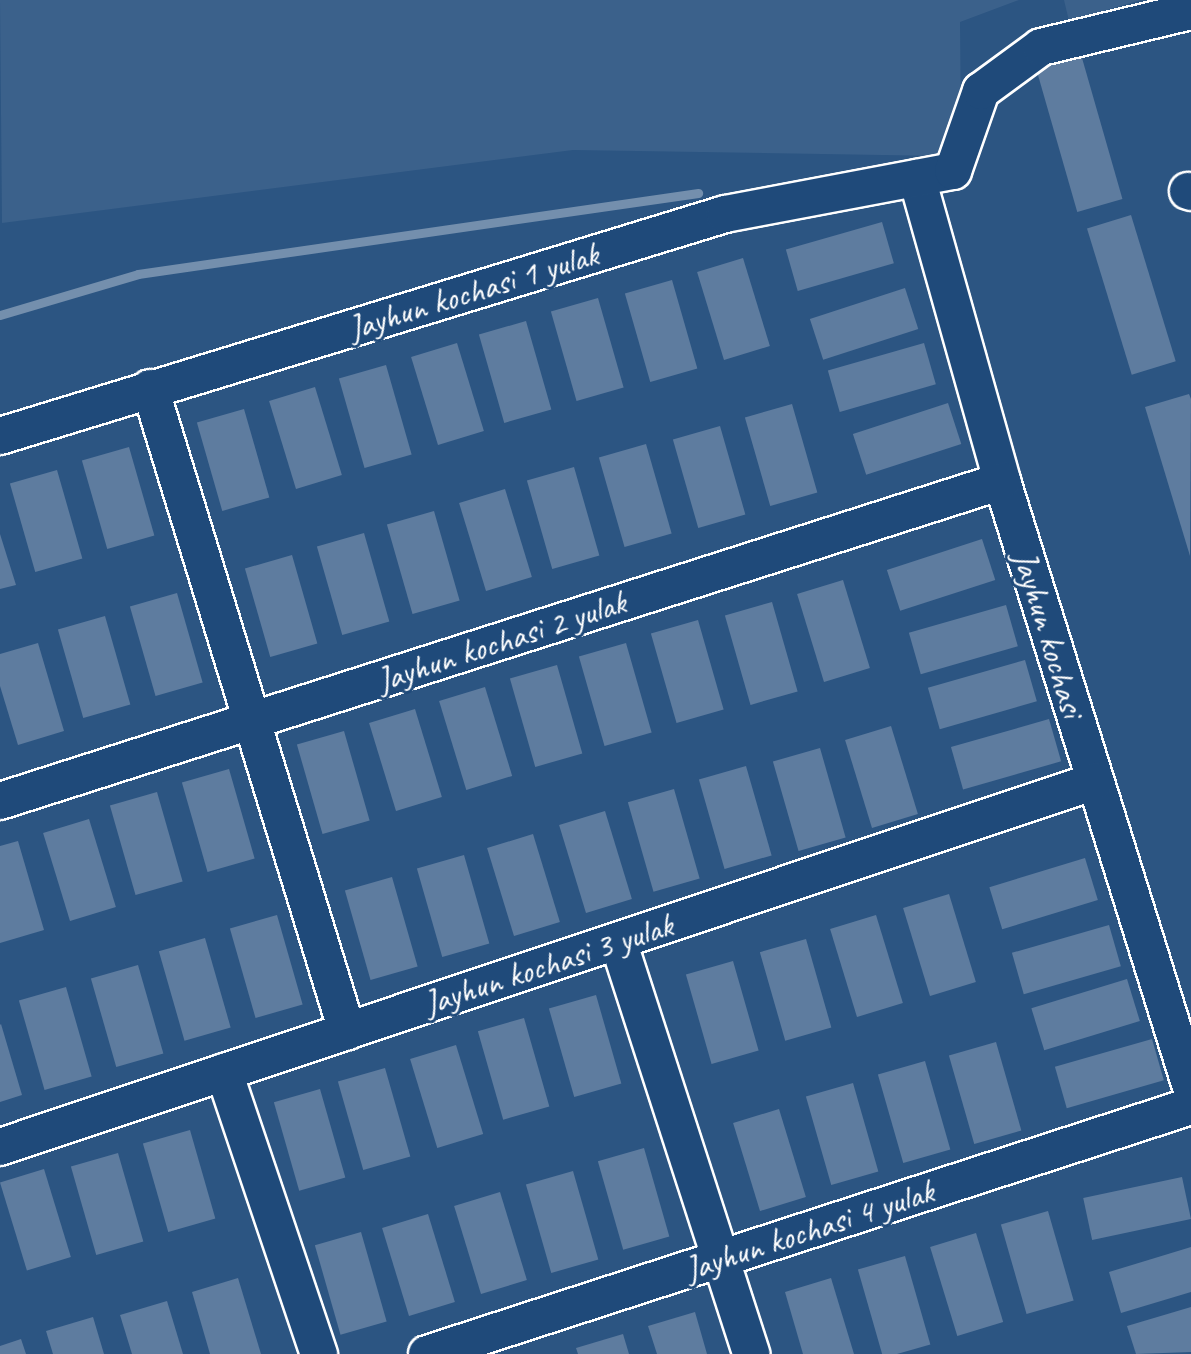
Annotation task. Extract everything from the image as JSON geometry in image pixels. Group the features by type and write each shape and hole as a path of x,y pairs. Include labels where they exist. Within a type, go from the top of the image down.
{"street":[{"name":"Jayhun kochasi 1 yulak","path":"0,436 725,214 953,171 981,91 1041,47 1191,11"},
{"name":"Jayhun kochasi","path":"917,178 1002,481 1191,1087"},
{"path":"150,388 347,1031"},
{"name":"Jayhun kochasi 2 yulak","path":"0,801 1002,481"},
{"name":"Jayhun kochasi 3 yulak","path":"0,1147 1095,781"},
{"path":"618,941 751,1354"},
{"path":"224,1072 319,1354"},
{"name":"Jayhun kochasi 4 yulak","path":"427,1354 1191,1106"}],"shaded area":[{"path":"0,0 1019,0 960,22 961,126 943,156 573,150 2,223"},
{"path":"1064,0 1141,0 1069,21"}],"building":[{"path":"1080,51 1122,199 1077,212 1035,64"},
{"path":"1131,215 1176,361 1132,375 1087,228"},
{"path":"882,222 894,263 798,291 786,250"},
{"path":"743,258 770,346 724,360 697,272"},
{"path":"672,280 697,368 650,382 625,294"},
{"path":"905,288 918,329 823,360 810,319"},
{"path":"598,298 624,387 577,401 551,312"},
{"path":"526,321 551,409 504,423 479,335"},
{"path":"457,343 484,431 438,445 411,357"},
{"path":"924,343 936,384 840,412 828,371"},
{"path":"386,365 412,454 365,468 339,379"},
{"path":"315,387 342,475 296,489 269,401"},
{"path":"1189,394 1191,399 1190,556 1145,407"},
{"path":"948,403 961,444 866,475 853,434"},
{"path":"792,404 817,492 770,506 745,418"},
{"path":"244,409 269,497 222,511 197,423"},
{"path":"720,426 745,514 698,528 673,440"},
{"path":"646,444 672,533 625,547 599,458"},
{"path":"129,447 154,535 107,549 82,461"},
{"path":"574,467 599,555 552,569 527,481"},
{"path":"57,470 82,558 35,572 10,484"},
{"path":"505,489 532,577 486,591 459,503"},
{"path":"434,511 460,600 413,614 387,525"},
{"path":"364,533 389,621 342,635 317,547"},
{"path":"0,534 16,585 0,589"},
{"path":"982,539 995,580 900,611 887,570"},
{"path":"292,555 317,643 270,657 245,569"},
{"path":"843,580 870,668 824,682 797,594"},
{"path":"177,593 203,682 156,696 130,607"},
{"path":"772,602 798,691 751,705 725,616"},
{"path":"1006,605 1018,646 921,674 909,633"},
{"path":"105,616 130,704 83,718 58,630"},
{"path":"698,620 724,709 677,723 651,634"},
{"path":"38,643 64,731 18,745 0,686 0,654"},
{"path":"626,643 652,732 605,746 579,657"},
{"path":"1025,660 1037,701 940,729 928,688"},
{"path":"557,665 582,753 535,767 510,679"},
{"path":"485,687 512,776 466,790 439,701"},
{"path":"415,709 442,797 396,811 369,723"},
{"path":"1049,719 1061,761 963,789 951,747"},
{"path":"891,726 918,814 872,828 845,740"},
{"path":"344,731 370,820 323,834 297,745"},
{"path":"820,748 846,837 799,851 773,762"},
{"path":"746,766 772,855 725,869 699,780"},
{"path":"229,769 255,858 208,872 182,783"},
{"path":"674,789 700,878 653,892 628,802"},
{"path":"157,792 183,881 136,895 110,806"},
{"path":"605,811 632,899 586,913 559,825"},
{"path":"89,819 116,907 70,921 43,833"},
{"path":"533,834 560,922 514,936 487,848"},
{"path":"18,841 44,930 0,943 0,846"},
{"path":"464,855 489,943 442,957 417,869"},
{"path":"1085,858 1098,900 1002,929 989,887"},
{"path":"392,877 418,966 371,980 345,891"},
{"path":"949,894 976,982 930,996 903,908"},
{"path":"277,915 303,1004 256,1018 230,929"},
{"path":"876,915 903,1003 857,1017 830,929"},
{"path":"1109,925 1121,966 1024,994 1012,953"},
{"path":"205,938 231,1027 184,1041 159,951"},
{"path":"806,939 831,1027 785,1041 760,952"},
{"path":"733,961 759,1050 712,1064 686,975"},
{"path":"138,965 163,1053 116,1067 91,979"},
{"path":"1127,979 1140,1021 1044,1050 1031,1008"},
{"path":"66,987 92,1076 45,1090 19,1001"},
{"path":"596,995 621,1083 574,1097 549,1009"},
{"path":"524,1018 549,1106 503,1120 478,1031"},
{"path":"0,1025 22,1095 0,1102"},
{"path":"1152,1039 1164,1080 1067,1108 1055,1067"},
{"path":"996,1042 1021,1130 974,1144 949,1056"},
{"path":"456,1045 483,1134 437,1148 410,1059"},
{"path":"925,1061 950,1149 903,1163 878,1075"},
{"path":"385,1068 410,1156 363,1170 338,1082"},
{"path":"853,1083 878,1171 831,1185 806,1097"},
{"path":"320,1089 345,1177 299,1191 274,1102"},
{"path":"779,1109 806,1197 760,1211 733,1123"},
{"path":"190,1130 215,1218 168,1232 143,1144"},
{"path":"644,1148 669,1236 623,1250 598,1161"},
{"path":"118,1153 143,1241 96,1255 71,1167"},
{"path":"44,1169 71,1257 27,1270 0,1182"},
{"path":"573,1171 598,1259 551,1273 526,1185"},
{"path":"1182,1177 1191,1219 1092,1240 1083,1198"},
{"path":"500,1192 527,1280 481,1294 454,1206"},
{"path":"1048,1211 1074,1300 1027,1314 1001,1225"},
{"path":"428,1214 455,1302 409,1316 382,1228"},
{"path":"361,1232 387,1321 340,1335 315,1245"},
{"path":"976,1233 1003,1322 957,1336 930,1247"},
{"path":"1191,1247 1191,1292 1121,1313 1109,1272"},
{"path":"905,1256 930,1344 897,1354 882,1354 858,1270"},
{"path":"238,1278 261,1354 210,1354 192,1292"},
{"path":"831,1278 854,1354 803,1354 785,1292"},
{"path":"167,1301 183,1354 132,1354 120,1315"},
{"path":"1191,1307 1191,1352 1136,1354 1127,1326"},
{"path":"695,1312 707,1354 657,1354 648,1326"},
{"path":"93,1317 104,1354 53,1354 46,1331"},
{"path":"623,1334 629,1354 578,1354 576,1348"},
{"path":"21,1339 26,1354 0,1354 0,1346"}],"waterway":[{"path":"0,315 138,274 698,193"}]}
